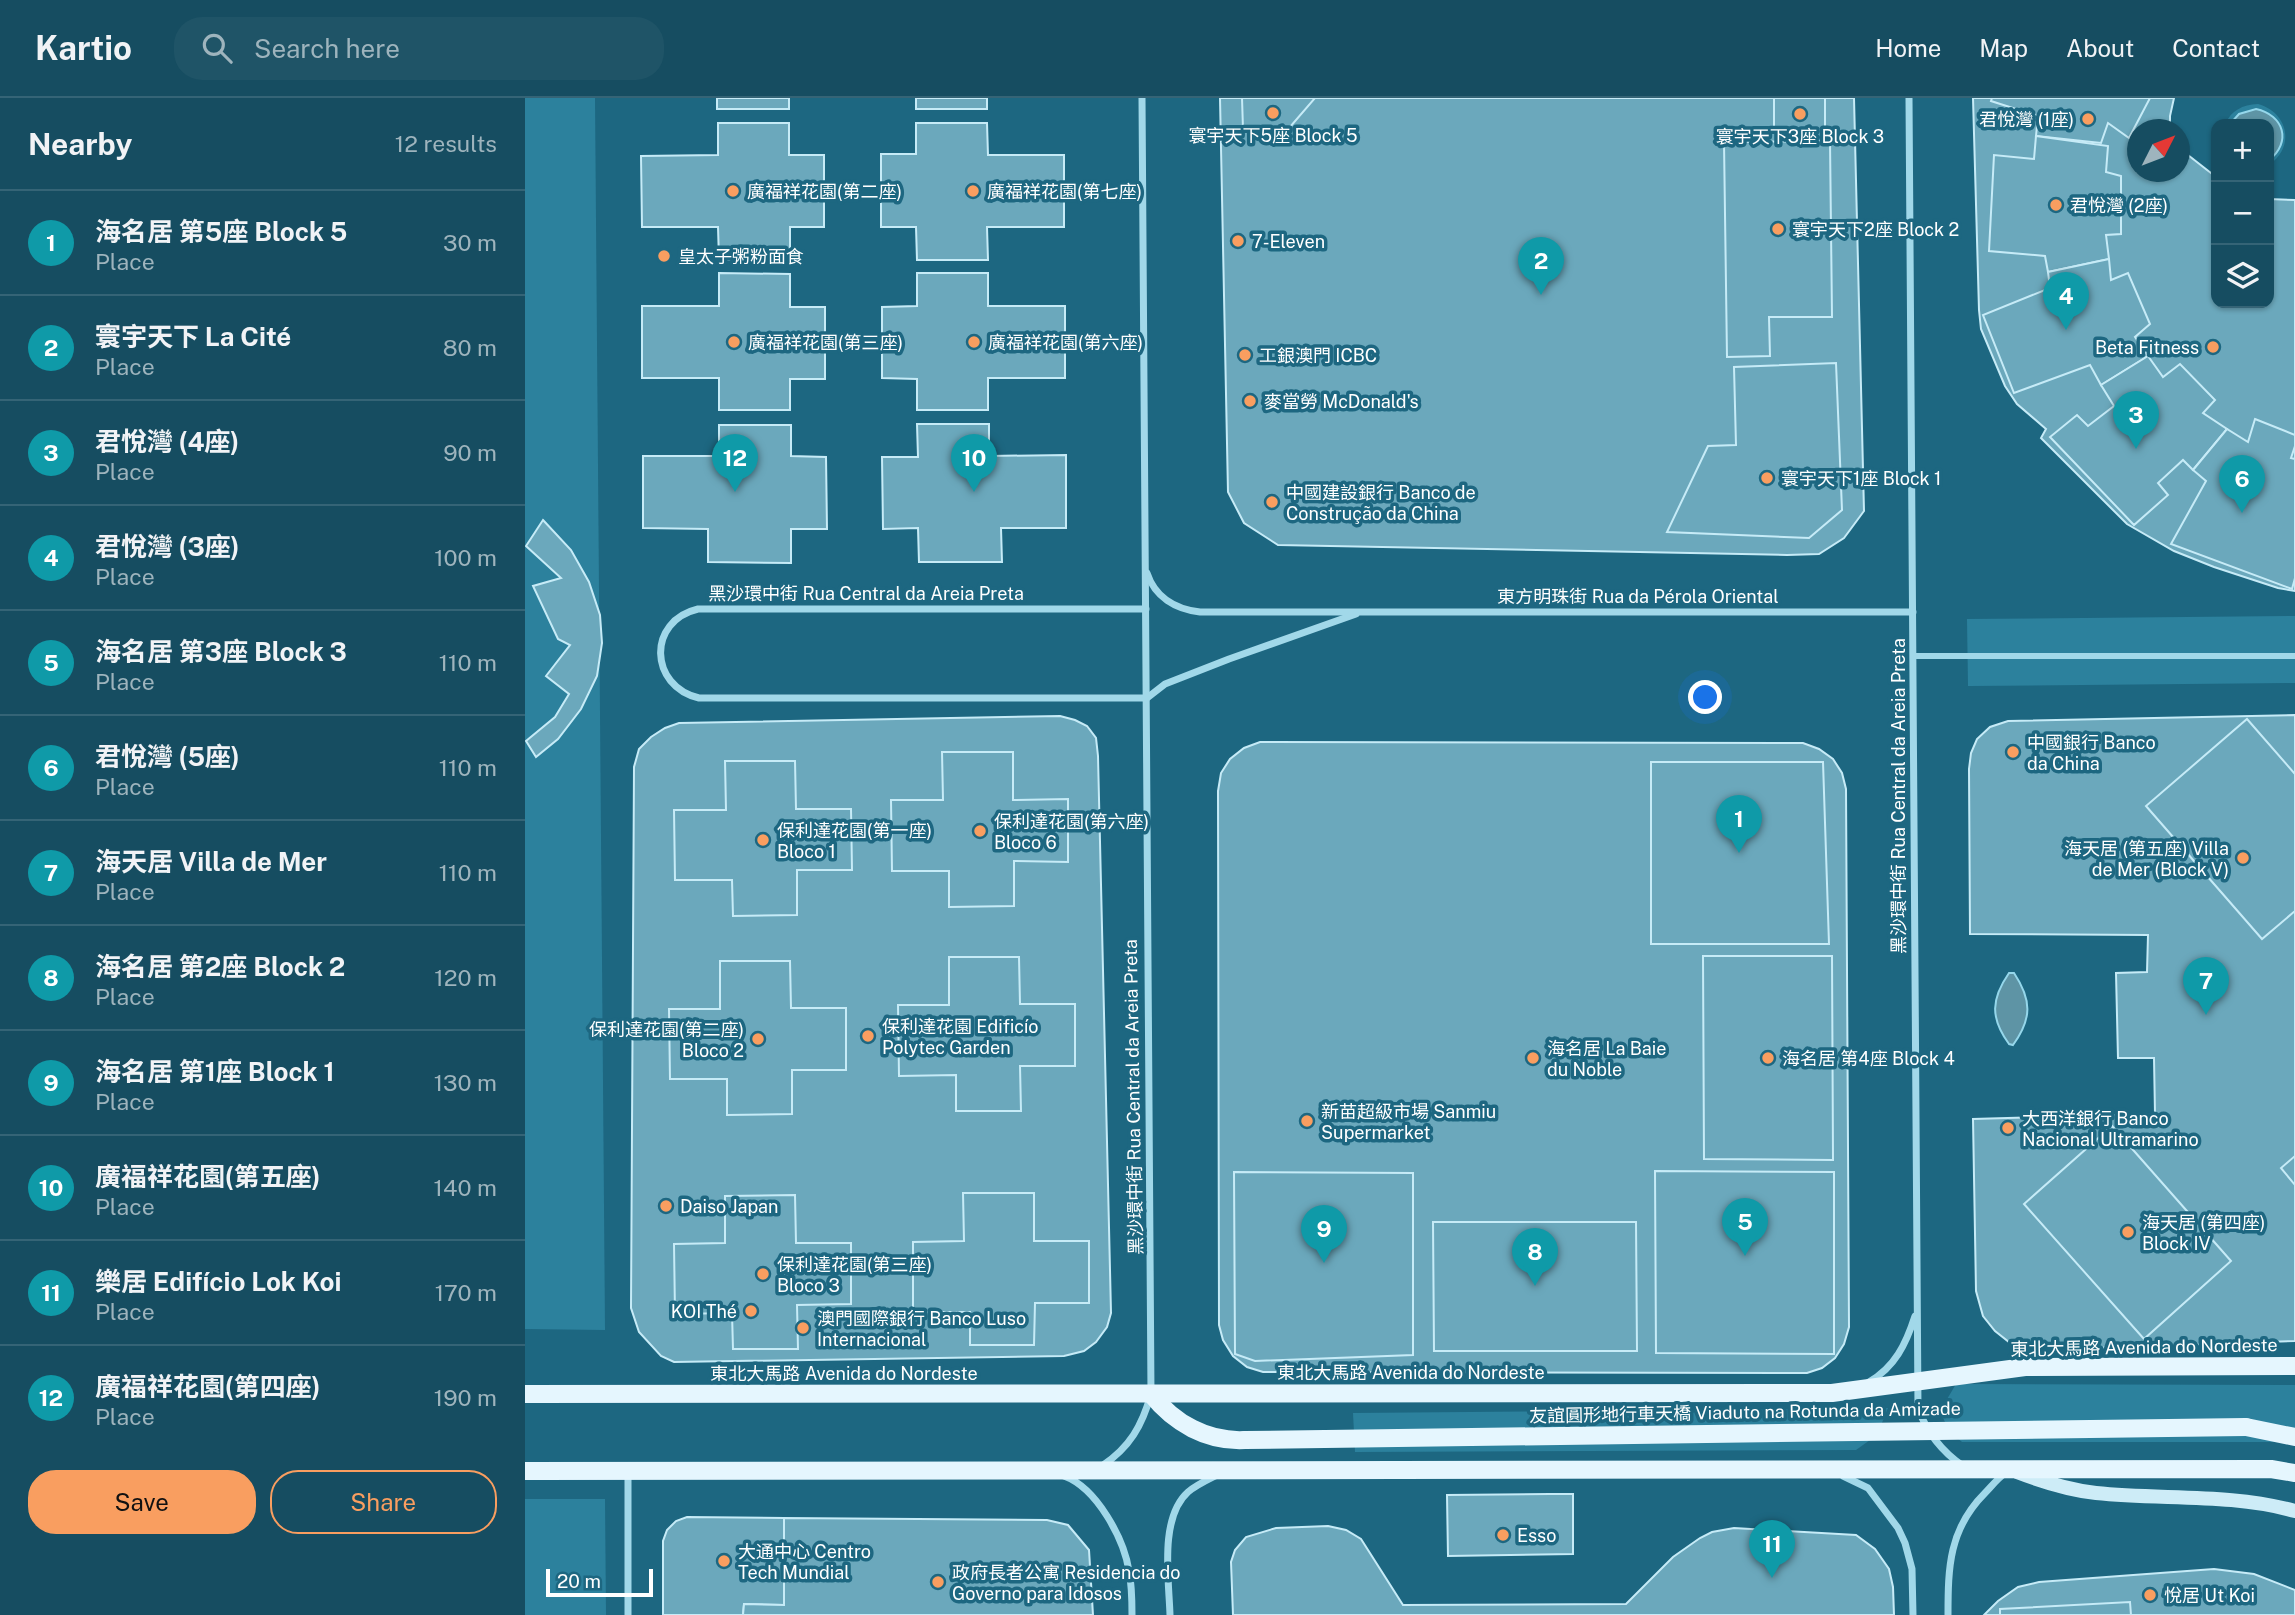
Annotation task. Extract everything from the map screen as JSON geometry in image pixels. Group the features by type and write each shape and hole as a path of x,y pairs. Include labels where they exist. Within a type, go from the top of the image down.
{"main road":[{"name":"東北大馬路 Avenida do Nordeste","path":"525,1394 1832,1393 2025,1367 2295,1366"},
{"name":"友誼圓形地行車天橋 Viaduto na Rotunda da Amizade","path":"1151,1394 1177,1420 1193,1429 1219,1438 1245,1440 2246,1427 2295,1429"},
{"name":"友誼圓形地行車天橋 Viaduto na Rotunda da Amizade","path":"2246,1427 2295,1437"},
{"path":"2271,1469 2295,1482"},
{"path":"525,1471 2271,1469 2295,1473"},
{"path":"2011,1470 2055,1486 2093,1493 2222,1499 2295,1511"}],"street":[{"name":"黑沙環中街 Rua Central da Areia Preta","path":"1092,1471 1114,1458 1135,1436 1151,1394 1142,98"},
{"name":"黑沙環中街 Rua Central da Areia Preta","path":"1909,98 1918,1408 1931,1436 1951,1458 1972,1470"},
{"name":"東方明珠街 Rua da Pérola Oriental","path":"1145,566 1149,579 1159,594 1174,605 1191,611 1913,612"},
{"name":"黑沙環中街 Rua Central da Areia Preta","path":"1146,609 698,609 674,622 665,633 660,653 666,674 674,686 699,698 1146,698"},
{"name":"東方明珠街 Rua da Pérola Oriental","path":"1146,698 1165,684 1363,612"},
{"path":"1913,656 2295,656"},
{"path":"1832,1393 1861,1386 1887,1369 1905,1345 1917,1302"},
{"path":"1827,1470 1868,1488 1898,1528 1912,1569 1913,1615"},
{"path":"1948,1615 1952,1545 1971,1507 2000,1477 2011,1470"},
{"path":"628,1471 628,1615"},
{"path":"1040,1471 1068,1476 1082,1486 1098,1503 1111,1523 1123,1546 1129,1570 1132,1615"},
{"path":"1170,1615 1168,1534 1175,1508 1187,1493 1224,1472"}],"shaded area":[{"path":"525,98 595,98 605,1330 525,1329"},
{"path":"2258,104 2268,108 2282,123 2285,140 2283,149 2274,161 2274,119 2228,119 2238,109"},
{"path":"2256,109 2273,117 2282,130 2281,145 2274,155 2274,119 2234,119 2239,114"},
{"path":"2295,616 2295,683 1968,686 1967,619"},
{"path":"2009,973 2014,973 2027,1001 2024,1027 2013,1045 2009,1044 1998,1026 1995,1008 1999,991"},
{"path":"1956,1384 2295,1385 2295,1442 1962,1442 1949,1431 1940,1411"},
{"path":"1888,1408 1877,1435 1856,1450 1355,1452 1353,1413"},
{"path":"525,1499 605,1499 606,1615 525,1615"}],"building":[{"path":"717,98 789,98 789,109 717,109"},
{"path":"916,98 987,98 987,109 916,109"},
{"path":"1220,98 1854,98 1864,511 1844,538 1819,554 1278,545 1244,523 1228,492"},
{"name":"寰宇天下5座 Block 5","path":"1242,98 1315,98 1290,127 1243,129"},
{"name":"寰宇天下3座 Block 3","path":"1774,98 1825,98 1825,130 1774,130"},
{"path":"1973,98 2174,98 2170,119 2127,119 2127,182 2190,182 2190,157 2211,173 2211,308 2274,308 2274,199 2295,200 2295,591 2214,567 2174,551 2127,524 2041,438 2046,429 2017,404 2005,386 1981,329"},
{"name":"君悅灣 (1座)","path":"1992,98 2150,98 2139,119 2127,119 2127,137 2108,123 2101,143 2036,136 2038,116 1991,101"},
{"name":"廣福祥花園(第二座)","path":"718,123 789,123 789,155 824,155 824,227 790,227 790,260 719,260 718,227 642,227 641,156 718,155"},
{"name":"廣福祥花園(第七座)","path":"916,123 987,123 988,155 1064,155 1064,227 987,227 988,260 917,260 916,227 881,227 881,154 916,154"},
{"name":"君悅灣 (2座)","path":"2036,136 2108,146 2106,172 2121,176 2121,234 2106,235 2109,259 2048,272 2045,256 1989,251 1994,155 2034,159"},
{"name":"寰宇天下2座 Block 2","path":"1830,141 1832,317 1769,317 1770,356 1727,357 1724,142"},
{"path":"2109,259 2111,280 2128,273 2150,324 2135,337 2148,356 2101,385 2090,365 2014,393 1983,315 2050,288 2048,272"},
{"name":"廣福祥花園(第三座)","path":"719,273 790,274 790,307 825,307 825,379 790,379 790,410 719,410 719,378 642,378 642,306 719,306"},
{"name":"廣福祥花園(第六座)","path":"917,273 988,273 988,306 1065,306 1065,378 988,378 988,410 917,410 917,379 882,378 882,307 917,306"},
{"path":"2148,356 2163,377 2180,364 2215,400 2203,413 2227,429 2193,470 2183,460 2158,483 2168,495 2134,525 2050,437 2077,415 2088,426 2114,406 2101,385"},
{"name":"寰宇天下1座 Block 1","path":"1836,363 1842,510 1809,538 1667,532 1708,446 1736,445 1734,367"},
{"path":"2255,419 2295,435 2291,458 2295,459 2295,578 2292,589 2171,544 2206,481 2193,470 2227,429 2248,442"},
{"path":"917,424 989,424 989,456 1066,455 1066,528 1001,528 1002,562 919,562 918,528 883,529 882,457 918,457"},
{"path":"719,425 791,425 791,456 826,457 827,529 791,529 791,563 708,562 708,529 643,528 643,456 719,456"},
{"path":"543,520 571,550 589,582 600,615 602,643 597,676 581,709 558,739 536,757 526,741 555,717 569,694 546,676 570,645 558,639 533,586 561,578 526,546"},
{"path":"2295,715 2295,1341 2030,1350 2014,1346 1995,1331 1983,1316 1976,1291 1973,1119 2155,1114 2154,1058 2118,1058 2116,973 2147,972 2148,935 1970,934 1969,769 1971,753 1977,739 1990,727 2008,721"},
{"name":"保利達花園 Edificío Polytec Garden","path":"1060,716 1087,726 1096,738 1098,756 1111,1313 1107,1327 1096,1342 1084,1351 1064,1356 674,1362 661,1356 639,1332 631,1308 634,767 639,749 651,737 679,723"},
{"name":"海天居 (第五座) Villa de Mer (Block V)","path":"2247,719 2295,774 2295,911 2262,939 2146,806"},
{"name":"海名居 La Baie du Noble","path":"1260,742 1803,743 1819,749 1833,759 1842,773 1846,789 1849,1327 1844,1344 1835,1358 1822,1368 1807,1373 1263,1372 1247,1367 1233,1356 1223,1340 1219,1325 1218,791 1221,773 1230,759 1244,748"},
{"name":"保利達花園(第六座) Bloco 6","path":"942,752 1013,752 1013,800 1068,799 1068,862 1014,861 1014,906 949,907 949,871 892,871 891,800 943,800"},
{"name":"保利達花園(第一座) Bloco 1","path":"725,761 795,761 796,809 851,809 852,870 797,870 797,915 733,916 732,880 675,880 674,810 726,810"},
{"path":"1651,762 1823,762 1829,944 1651,944"},
{"name":"海名居 第4座 Block 4","path":"1703,956 1832,956 1833,1160 1704,1159"},
{"path":"949,957 1019,957 1020,1004 1075,1004 1075,1066 1020,1066 1021,1111 956,1111 956,1075 899,1076 898,1005 949,1005"},
{"name":"保利達花園(第二座) Bloco 2","path":"720,961 790,961 791,1008 846,1008 846,1070 792,1070 792,1114 727,1115 727,1079 670,1079 669,1009 720,1009"},
{"name":"海天居 (第四座) Block IV","path":"2112,1126 2231,1261 2144,1339 2024,1204"},
{"path":"2295,1156 2295,1185 2281,1168"},
{"path":"1655,1171 1834,1172 1834,1354 1656,1353"},
{"path":"1234,1172 1413,1173 1413,1355 1255,1361 1235,1354"},
{"path":"963,1193 1034,1193 1034,1241 1089,1241 1089,1303 1035,1303 1034,1345 970,1345 970,1312 913,1312 913,1242 964,1241"},
{"name":"保利達花園(第三座) Bloco 3","path":"795,1195 796,1243 851,1243 851,1304 797,1305 798,1349 733,1349 732,1313 675,1314 674,1244 725,1243 725,1196"},
{"path":"1433,1222 1636,1222 1637,1351 1434,1351"},
{"path":"1573,1494 1573,1554 1448,1556 1447,1495"},
{"name":"大通中心 Centro Tech Mundial","path":"687,1517 784,1518 784,1605 744,1604 743,1615 663,1615 663,1541 667,1530 676,1521"},
{"name":"政府長者公寓 Residencia do Governo para Idosos","path":"784,1518 1047,1520 1068,1525 1089,1550 1093,1615 743,1615 744,1604 784,1605"},
{"path":"1328,1526 1346,1530 1361,1539 1403,1605 1626,1604 1673,1557 1712,1532 1734,1528 1856,1535 1875,1549 1889,1569 1894,1615 1233,1615 1231,1562 1235,1550 1246,1537 1276,1528"},
{"name":"悅居 Ut Koi","path":"2214,1569 2254,1574 2295,1590 2295,1615 1984,1615 2018,1587 2039,1582"},
{"path":"2130,1602 2131,1615 2000,1615 2000,1609"}],"place":[{"name":"寰宇天下5座 Block 5","path":"1273,113"},
{"name":"寰宇天下3座 Block 3","path":"1800,114"},
{"name":"君悅灣 (1座)","path":"2088,119"},
{"name":"廣福祥花園(第二座)","path":"733,191"},
{"name":"廣福祥花園(第七座)","path":"973,191"},
{"name":"君悅灣 (2座)","path":"2056,205"},
{"name":"寰宇天下2座 Block 2","path":"1778,229"},
{"name":"7-Eleven","path":"1238,241"},
{"name":"皇太子粥粉面食","path":"664,256"},
{"name":"寰宇天下 La Cité","path":"1541,295"},
{"name":"君悅灣 (3座)","path":"2066,330"},
{"name":"廣福祥花園(第三座)","path":"734,342"},
{"name":"廣福祥花園(第六座)","path":"974,342"},
{"name":"Beta Fitness","path":"2213,347"},
{"name":"工銀澳門 ICBC","path":"1245,355"},
{"name":"麥當勞 McDonald's","path":"1250,401"},
{"name":"君悅灣 (4座)","path":"2136,449"},
{"name":"寰宇天下1座 Block 1","path":"1767,478"},
{"name":"廣福祥花園(第四座)","path":"735,492"},
{"name":"廣福祥花園(第五座)","path":"974,492"},
{"name":"中國建設銀行 Banco de Construção da China","path":"1272,502"},
{"name":"君悅灣 (5座)","path":"2242,513"},
{"name":"中國銀行 Banco da China","path":"2013,752"},
{"name":"保利達花園(第六座) Bloco 6","path":"980,831"},
{"name":"保利達花園(第一座) Bloco 1","path":"763,840"},
{"name":"海名居 第5座 Block 5","path":"1739,853"},
{"name":"海天居 (第五座) Villa de Mer (Block V)","path":"2243,858"},
{"name":"海天居 Villa de Mer","path":"2206,1015"},
{"name":"保利達花園 Edificío Polytec Garden","path":"868,1036"},
{"name":"保利達花園(第二座) Bloco 2","path":"758,1039"},
{"name":"海名居 La Baie du Noble","path":"1533,1058"},
{"name":"海名居 第4座 Block 4","path":"1768,1058"},
{"name":"新苗超級市場 Sanmiu Supermarket","path":"1307,1121"},
{"name":"大西洋銀行 Banco Nacional Ultramarino","path":"2008,1128"},
{"name":"Daiso Japan","path":"666,1206"},
{"name":"海天居 (第四座) Block IV","path":"2128,1232"},
{"name":"海名居 第3座 Block 3","path":"1745,1256"},
{"name":"海名居 第1座 Block 1","path":"1324,1263"},
{"name":"保利達花園(第三座) Bloco 3","path":"763,1274"},
{"name":"海名居 第2座 Block 2","path":"1535,1286"},
{"name":"KOI Thé","path":"751,1311"},
{"name":"澳門國際銀行 Banco Luso Internacional","path":"803,1328"},
{"name":"Esso","path":"1503,1535"},
{"name":"大通中心 Centro Tech Mundial","path":"724,1561"},
{"name":"樂居 Edifício Lok Koi","path":"1772,1578"},
{"name":"政府長者公寓 Residencia do Governo para Idosos","path":"938,1582"},
{"name":"悅居 Ut Koi","path":"2150,1595"}]}
